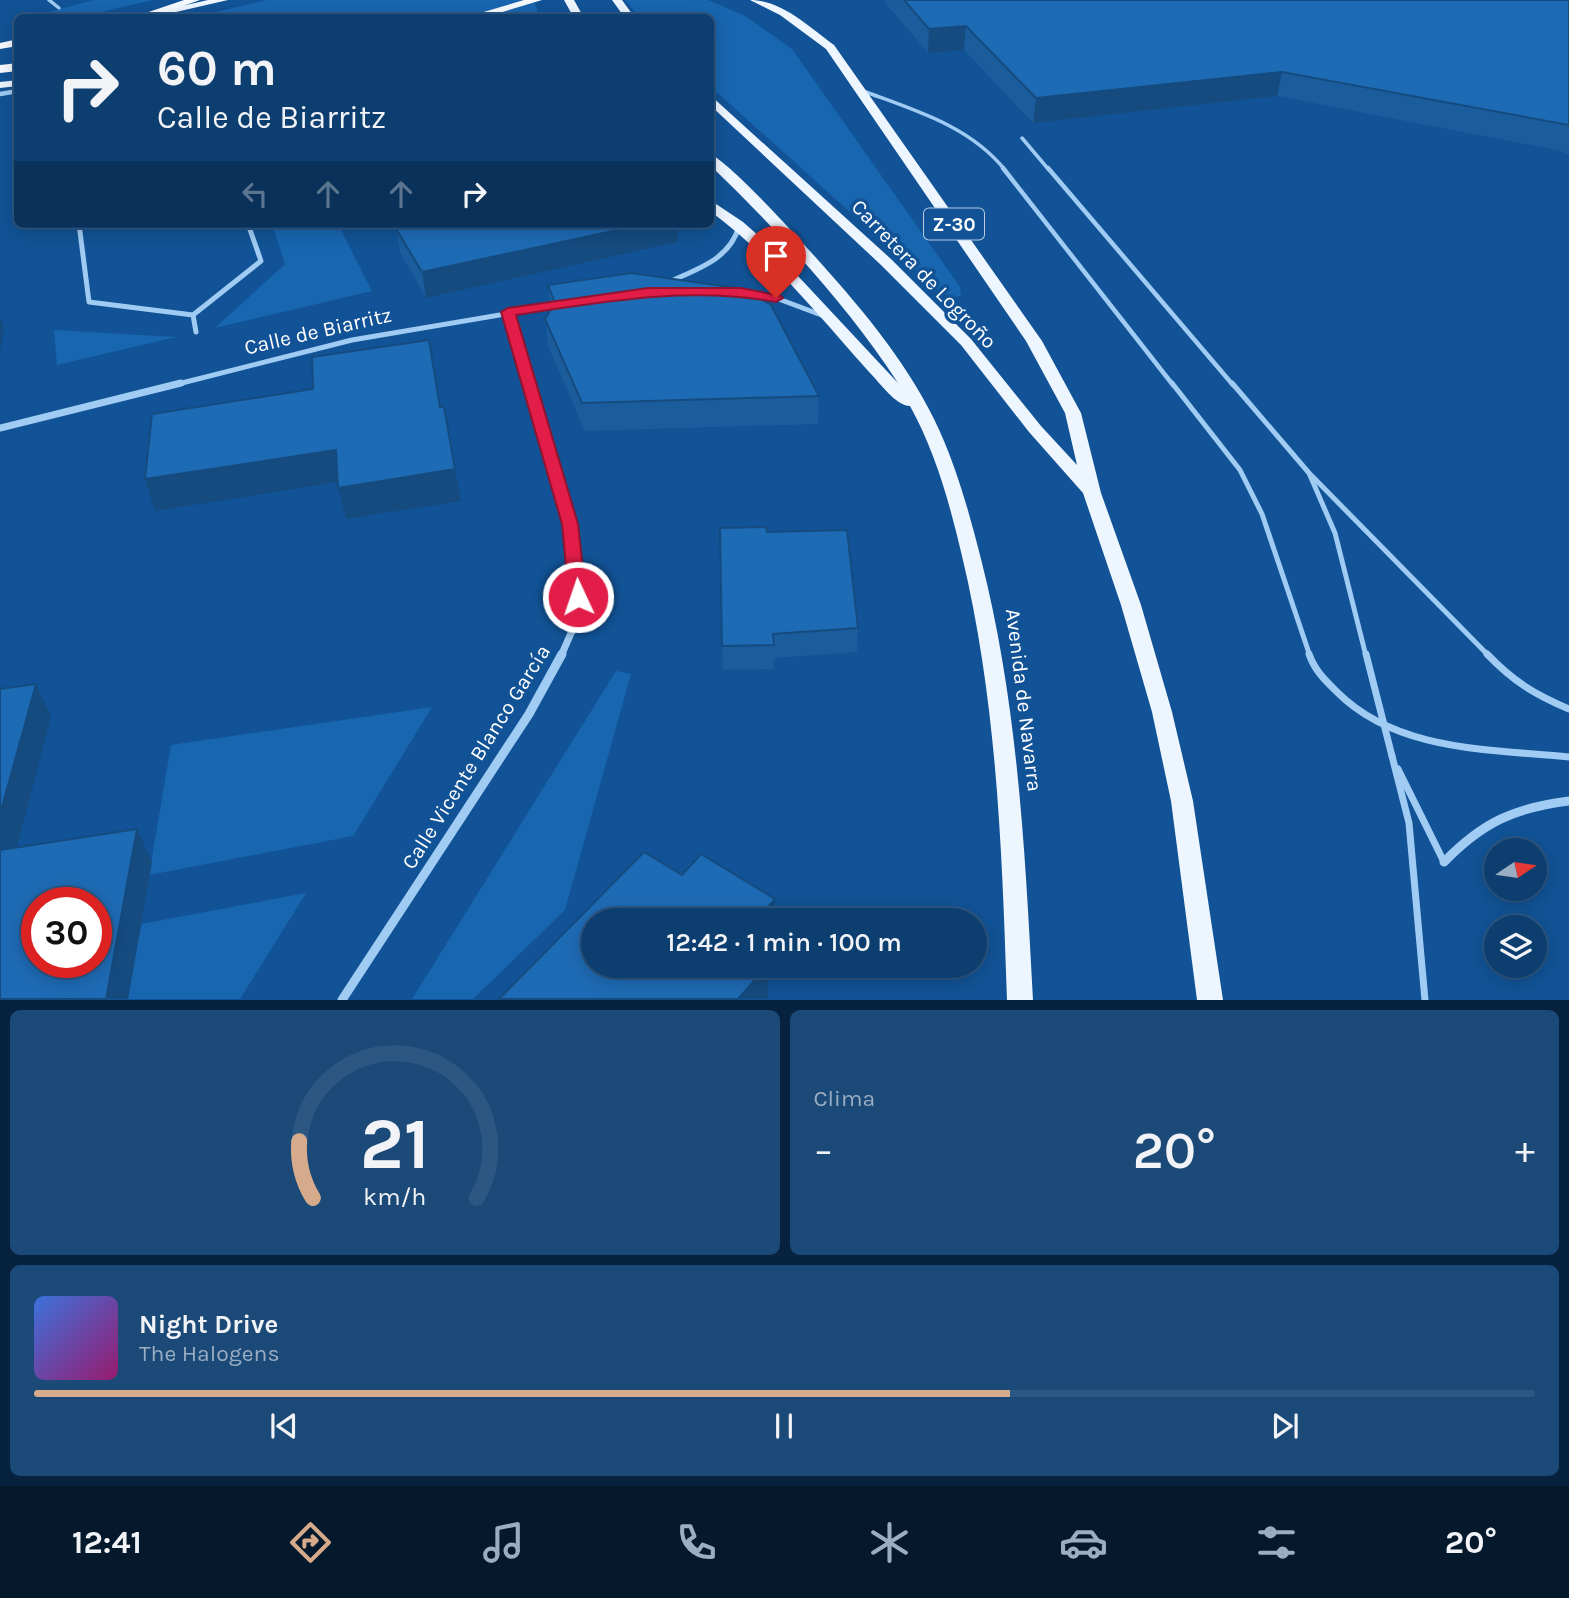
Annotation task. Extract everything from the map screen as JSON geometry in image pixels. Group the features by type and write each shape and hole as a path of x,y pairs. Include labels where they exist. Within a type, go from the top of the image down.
{"highway":[{"path":"147,14 195,0"},
{"path":"483,14 537,0"}],"main road":[{"path":"152,14 223,0"},
{"name":"Z-30","path":"755,0 784,13 830,47 1034,341 1073,413 1092,493"},
{"name":"Carretera de Logroño","path":"714,102 886,262 965,342 1035,429 1092,493"},
{"path":"714,162 748,194 838,293 892,364 924,417"},
{"path":"714,207 739,226 828,317 870,366 924,417"},
{"name":"Avenida de Navarra","path":"924,417 957,501 984,601 1002,706 1011,810 1020,999"},
{"path":"1092,493 1131,605 1162,712 1182,801 1210,999"}],"street":[{"path":"49,0 59,8"},
{"path":"658,287 719,257 734,243 739,226"},
{"path":"80,228 89,302 193,315 261,261 249,228"},
{"path":"732,291 776,298 828,317"},
{"name":"Calle de Biarritz","path":"0,428 352,340 572,303"},
{"name":"Calle Vicente Blanco García","path":"342,999 529,714 556,668 572,631 578,597 570,524 508,312"},
{"path":"193,315 196,332"},
{"path":"1444,862 1465,839 1494,819 1537,805 1569,801"}],"lane":[{"path":"863,91 911,107 973,138 989,150 1240,470 1262,514 1314,669 1348,703 1379,723 1414,737 1452,745 1569,757"},
{"path":"1022,138 1309,473 1513,680 1534,694 1569,709"},
{"path":"1309,473 1325,503 1335,533 1409,823 1425,999"},
{"path":"1392,756 1444,862"}],"shaded area":[{"path":"94,0 153,0 92,14 41,14"},
{"path":"266,0 534,0 538,14 208,14"},
{"path":"625,0 708,0 745,16 792,49 960,287 961,296 951,297 939,292 714,90 714,14 637,14"},
{"path":"273,228 340,228 372,291 215,328 285,264"},
{"path":"54,330 176,337 57,365"},
{"path":"616,671 631,674 565,910 473,999 412,999"},
{"path":"432,707 353,836 149,875 171,745"},
{"path":"306,893 240,999 128,999 141,924"}],"building":[{"path":"904,0 1569,0 1569,125 1282,72 1036,98 966,26 929,29"},
{"path":"396,228 626,228 422,272"},
{"path":"631,273 744,289 771,305 819,396 582,403 545,319 555,303 548,285"},
{"path":"429,340 440,407 444,407 455,469 338,488 336,450 145,479 152,414 313,389 312,357"},
{"path":"766,527 767,532 847,530 858,628 773,634 774,645 722,646 720,528"},
{"path":"36,684 0,814 0,689"},
{"path":"137,829 112,966 112,887 21,887 21,978 110,978 106,999 0,999 0,850"},
{"path":"644,852 682,875 701,854 775,899 767,908 589,908"},
{"path":"581,916 581,978 756,978 738,999 499,999"}],"route":[{"path":"578,597 570,524 508,312 648,292 723,291 776,298"}]}
